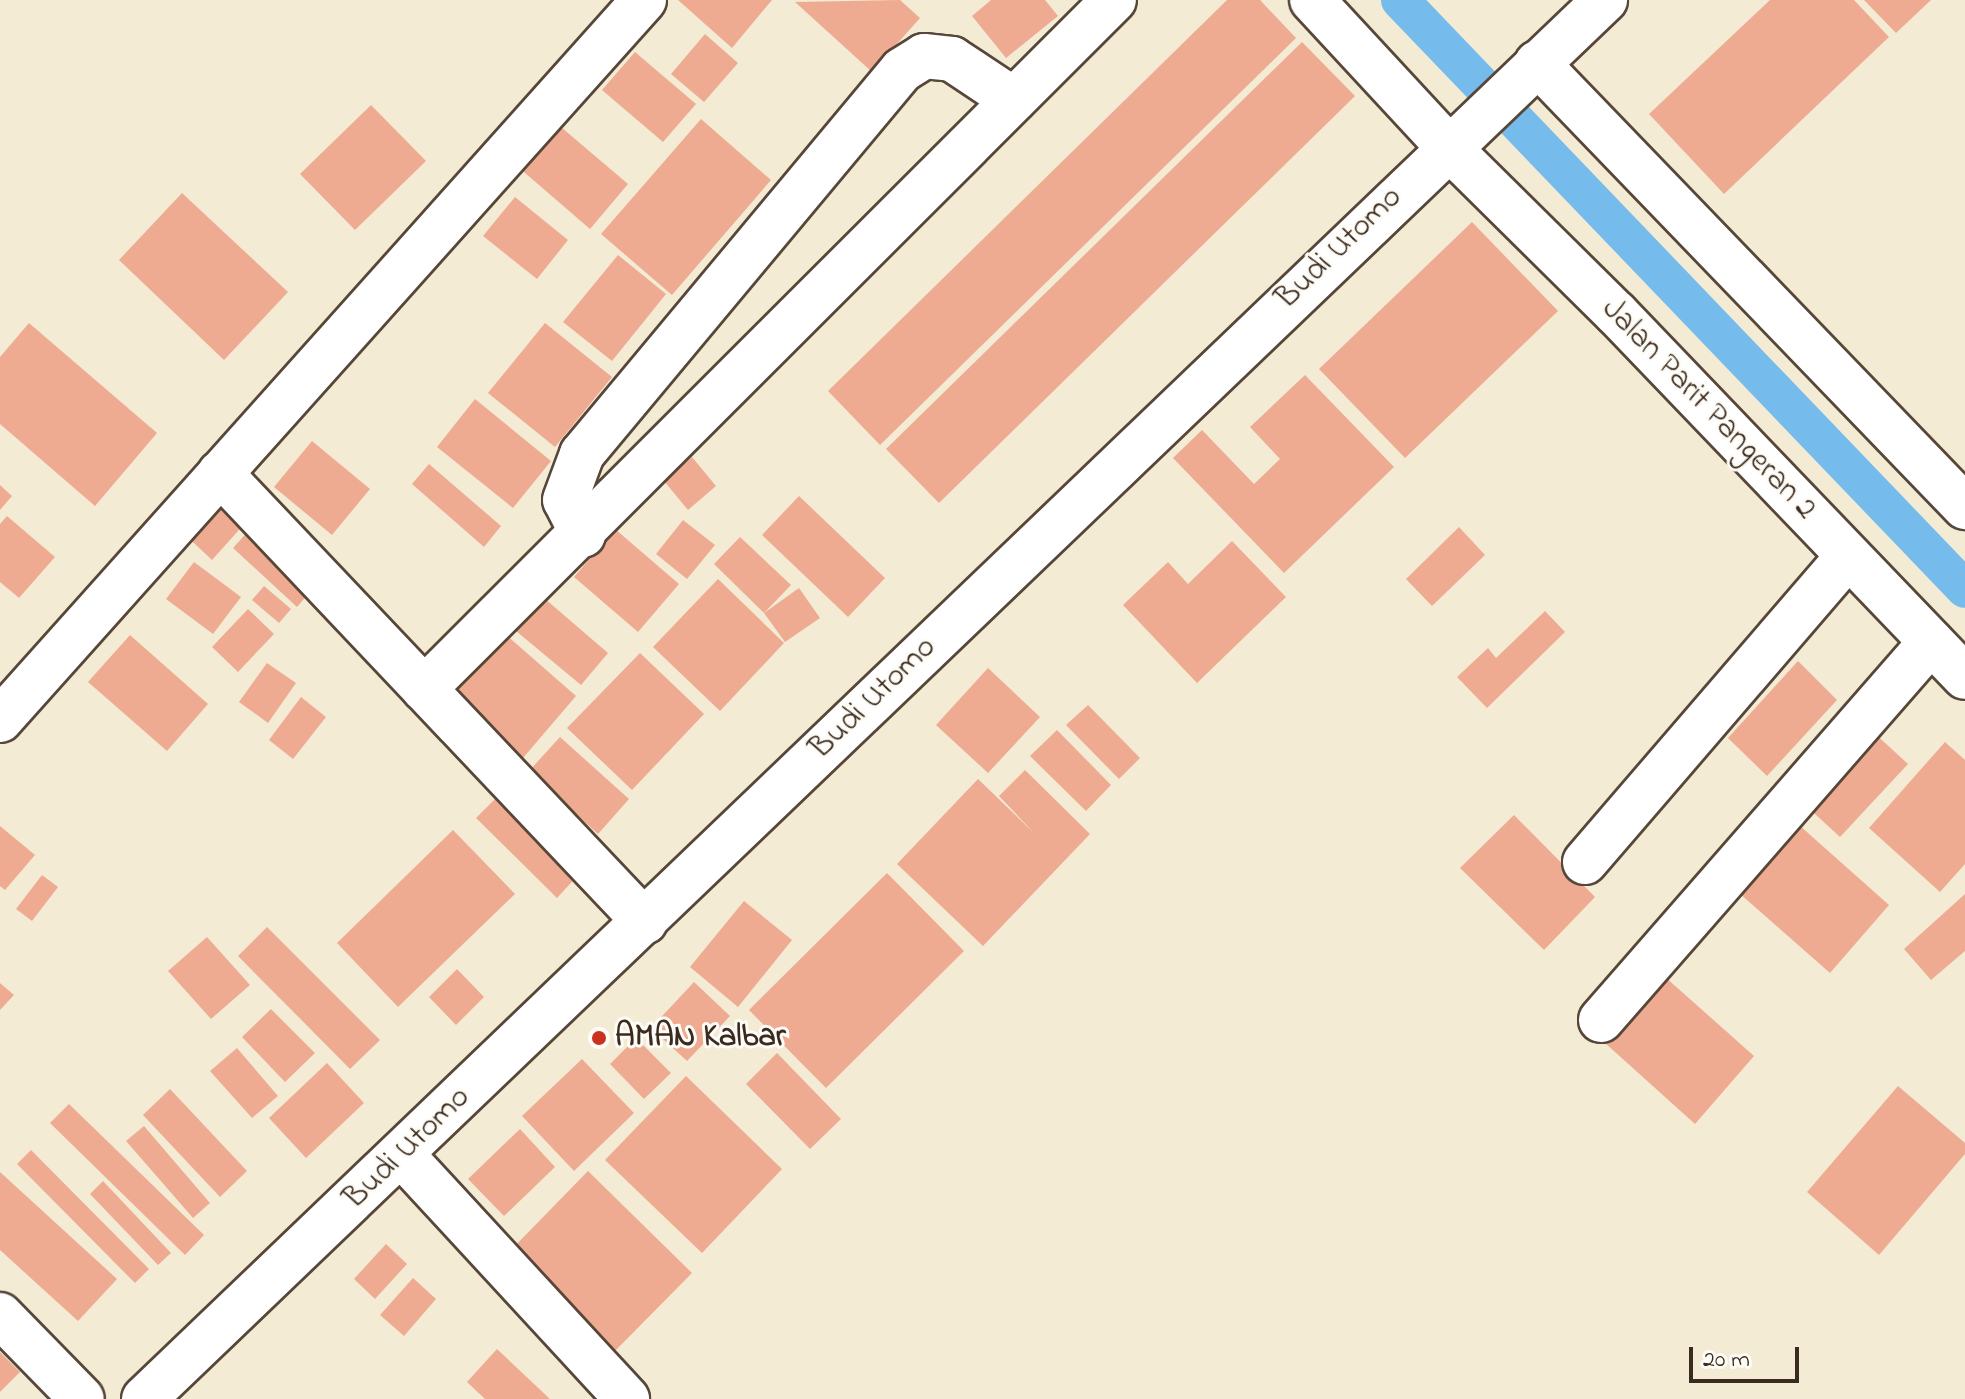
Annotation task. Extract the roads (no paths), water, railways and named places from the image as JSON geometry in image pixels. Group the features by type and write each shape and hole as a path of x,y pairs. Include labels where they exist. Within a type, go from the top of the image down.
{"street":[{"path":"0,720 644,0"},
{"path":"424,689 583,535 1114,0"},
{"name":"Jalan Parit Pangeran 2","path":"1312,0 1457,137 1616,313 1965,677"},
{"name":"Budi Utomo","path":"144,1399 645,922 1457,137 1605,0"},
{"path":"583,535 565,500 582,454 902,70 924,56 952,59 1014,100"},
{"path":"1525,74 1965,507"},
{"path":"220,473 645,922"},
{"path":"1585,862 1848,556"},
{"path":"1601,1020 1931,642"},
{"path":"402,1155 627,1399"},
{"path":"0,1315 82,1399"}],"waterway":[{"path":"1400,0 1965,589"}],"place":[{"name":"AMAN Kalbar","path":"599,1038"}]}
